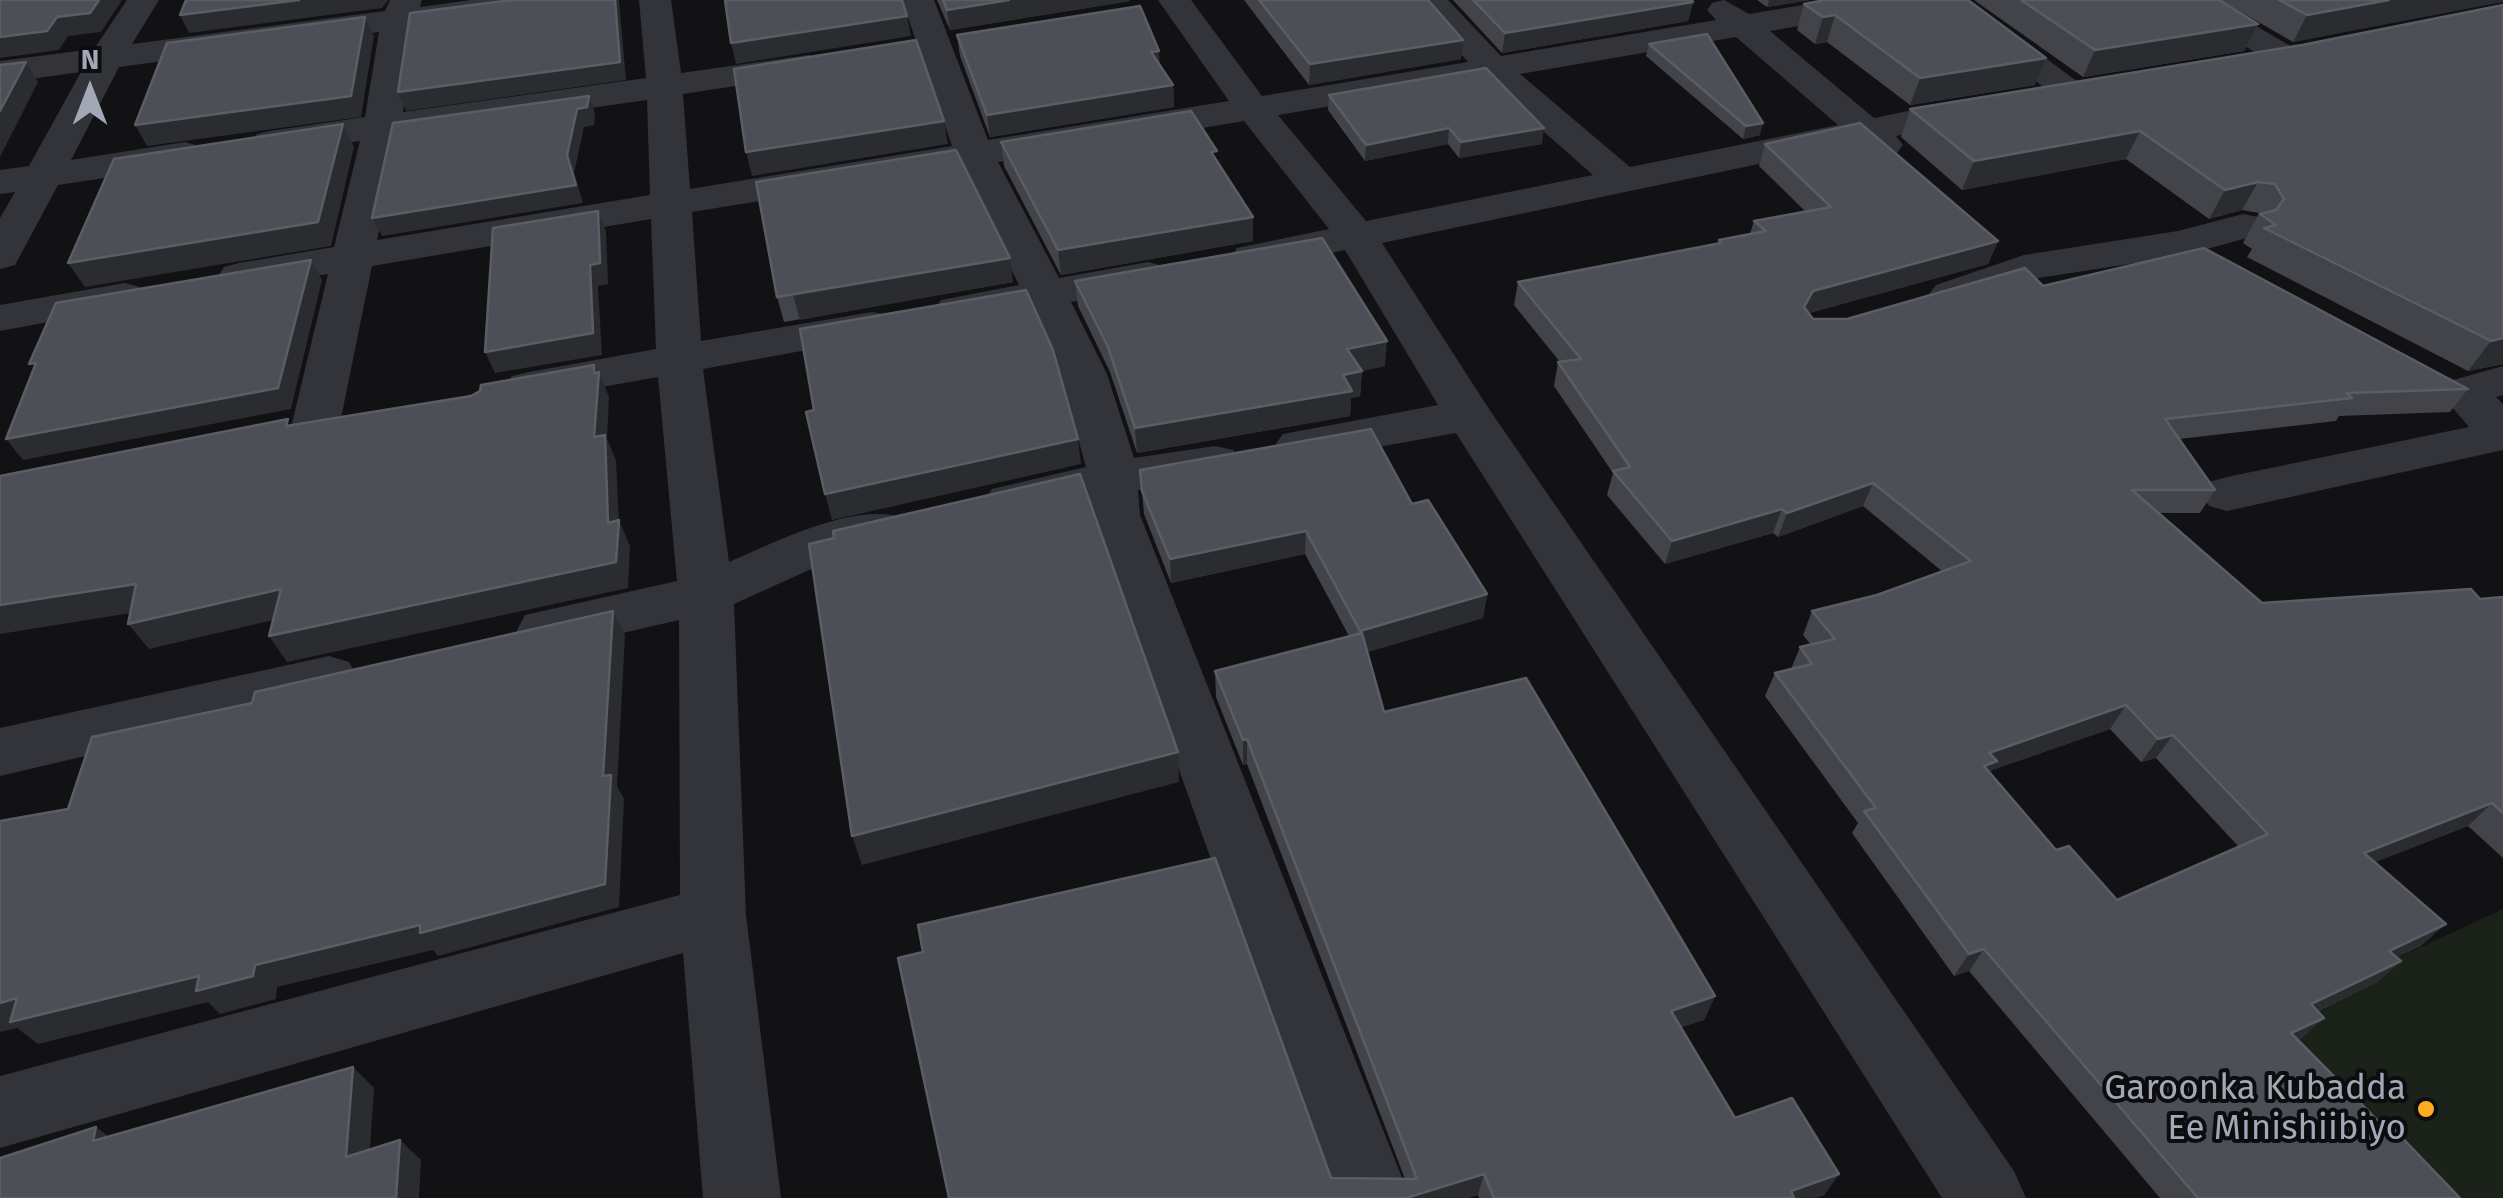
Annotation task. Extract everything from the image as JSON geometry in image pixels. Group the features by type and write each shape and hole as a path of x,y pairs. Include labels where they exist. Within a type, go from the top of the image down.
{"street":[{"path":"0,256 107,56 142,0"},
{"path":"0,72 402,10 546,0"},
{"path":"655,0 665,90 679,360 706,594 714,915 742,1198"},
{"path":"1430,0 1495,71 1624,182"},
{"path":"1709,0 1745,26 1908,166"},
{"path":"196,284 974,152 1495,71 1890,0"},
{"path":"488,393 1359,239 1864,128 2091,88 1946,0"},
{"path":"2188,0 2305,54 2228,66"},
{"path":"1179,5 1252,107 1359,239 1469,416 1987,1198"},
{"path":"316,423 382,126 402,10"},
{"path":"931,34 974,152 1046,293 1104,433 1115,478 1114,515 1371,1198"},
{"path":"0,182 382,126 665,90 839,61"},
{"path":"1914,303 1979,287 2010,255 2182,242 2243,226"},
{"path":"2182,242 2230,268"},
{"path":"0,318 157,290"},
{"path":"2227,494 2494,437 2493,422 2465,382"},
{"path":"496,641 706,594 817,545 1115,478 1248,456 1385,427 1469,416"},
{"path":"0,752 382,666"},
{"path":"0,1112 714,915"}],"shaded area":[{"name":"Garoonka Kubadda Ee Minishiibiyo","path":"2503,909 2503,1198 2434,1198 2262,1021"}],"building":[{"path":"0,0 99,0 90,13 57,17 47,31 0,37"},
{"path":"186,0 299,0 180,15"},
{"path":"512,0 615,0 620,62 398,92 410,13"},
{"path":"725,0 902,0 907,16 731,43"},
{"path":"943,0 1009,0 947,10"},
{"path":"1259,0 1428,0 1463,40 1310,64"},
{"path":"1473,0 1692,0 1693,2 1505,33"},
{"path":"1825,0 1968,0 2046,58 1920,78 1835,15 1823,17 1804,4"},
{"path":"2021,0 2219,0 2258,24 2095,50"},
{"path":"2279,0 2389,0 2307,15"},
{"path":"2503,5 2503,338 2491,341 2264,228 2276,225 2260,214 2276,210 2284,199 2275,184 2258,182 2225,190 2140,131 1974,161 1910,109 2302,45"},
{"path":"1140,6 1159,51 1151,52 1173,85 987,115 957,35"},
{"path":"365,17 351,96 135,125 167,43"},
{"path":"1707,34 1763,123 1746,126 1649,44"},
{"path":"916,40 944,121 746,152 734,69"},
{"path":"26,62 0,111 0,65"},
{"path":"1486,68 1544,128 1461,142 1449,128 1366,145 1329,95"},
{"path":"589,96 587,107 577,109 567,155 576,185 372,218 393,123"},
{"path":"1191,111 1217,151 1211,152 1253,217 1058,250 1001,142"},
{"path":"1860,123 1998,241 1813,291 1804,307 1813,319 1847,319 2025,268 2043,286 2204,248 2468,389 2347,393 2352,398 2165,419 2215,490 2132,490 2262,603 2471,589 2480,599 2503,597 2503,813 2492,803 2364,853 2446,924 2389,951 2401,961 2311,1004 2324,1018 2291,1033 2381,1124 2387,1122 2460,1198 2198,1198 1984,949 1969,954 1864,811 1876,808 1775,673 1812,664 1800,647 1835,639 1812,611 1877,595 1971,561 1873,483 1787,513 1782,509 1672,541 1613,471 1630,467 1558,362 1581,359 1518,282 1721,243 1719,240 1766,231 1754,221 1831,207 1765,144","holes":["2126,705 2158,739 2173,735 2268,834 2117,900 2069,846 2056,850 1984,766 1997,761 1989,753"]},
{"path":"343,124 318,222 68,263 114,159"},
{"path":"956,150 1010,258 777,297 756,182"},
{"path":"598,211 600,263 590,265 593,333 485,352 493,228"},
{"path":"1322,238 1387,341 1347,349 1362,371 1343,375 1352,391 1135,428 1108,347 1075,281"},
{"path":"311,260 278,388 6,439 36,363 29,364 56,303"},
{"path":"1026,290 1053,350 1078,439 825,494 806,412 814,410 800,329"},
{"path":"594,365 594,373 599,372 594,437 605,435 608,523 619,520 616,562 269,636 281,589 128,624 136,584 0,605 0,476 288,419 286,426 471,396 480,391 481,385"},
{"path":"1371,429 1412,504 1428,500 1487,594 1360,631 1306,531 1170,559 1142,491 1140,470"},
{"path":"1080,474 1178,752 852,836 809,544 834,538 833,531"},
{"path":"613,611 603,776 611,775 605,884 420,933 420,925 255,965 253,976 196,991 199,976 10,1022 17,998 0,1003 0,821 68,809 92,737 252,703 255,692"},
{"path":"1362,633 1384,712 1526,678 1715,996 1671,1011 1735,1118 1792,1098 1839,1174 1791,1191 1794,1198 1494,1198 1484,1174 1406,1198 949,1198 898,958 923,952 918,925 1215,858 1331,1178 1417,1179 1247,739 1243,740 1215,671"},
{"path":"353,1067 346,1157 400,1140 396,1198 0,1198 0,1158 96,1127 93,1141"}],"place":[{"name":"Garoonka Kubadda Ee Minishiibiyo","path":"2426,1109"}]}
